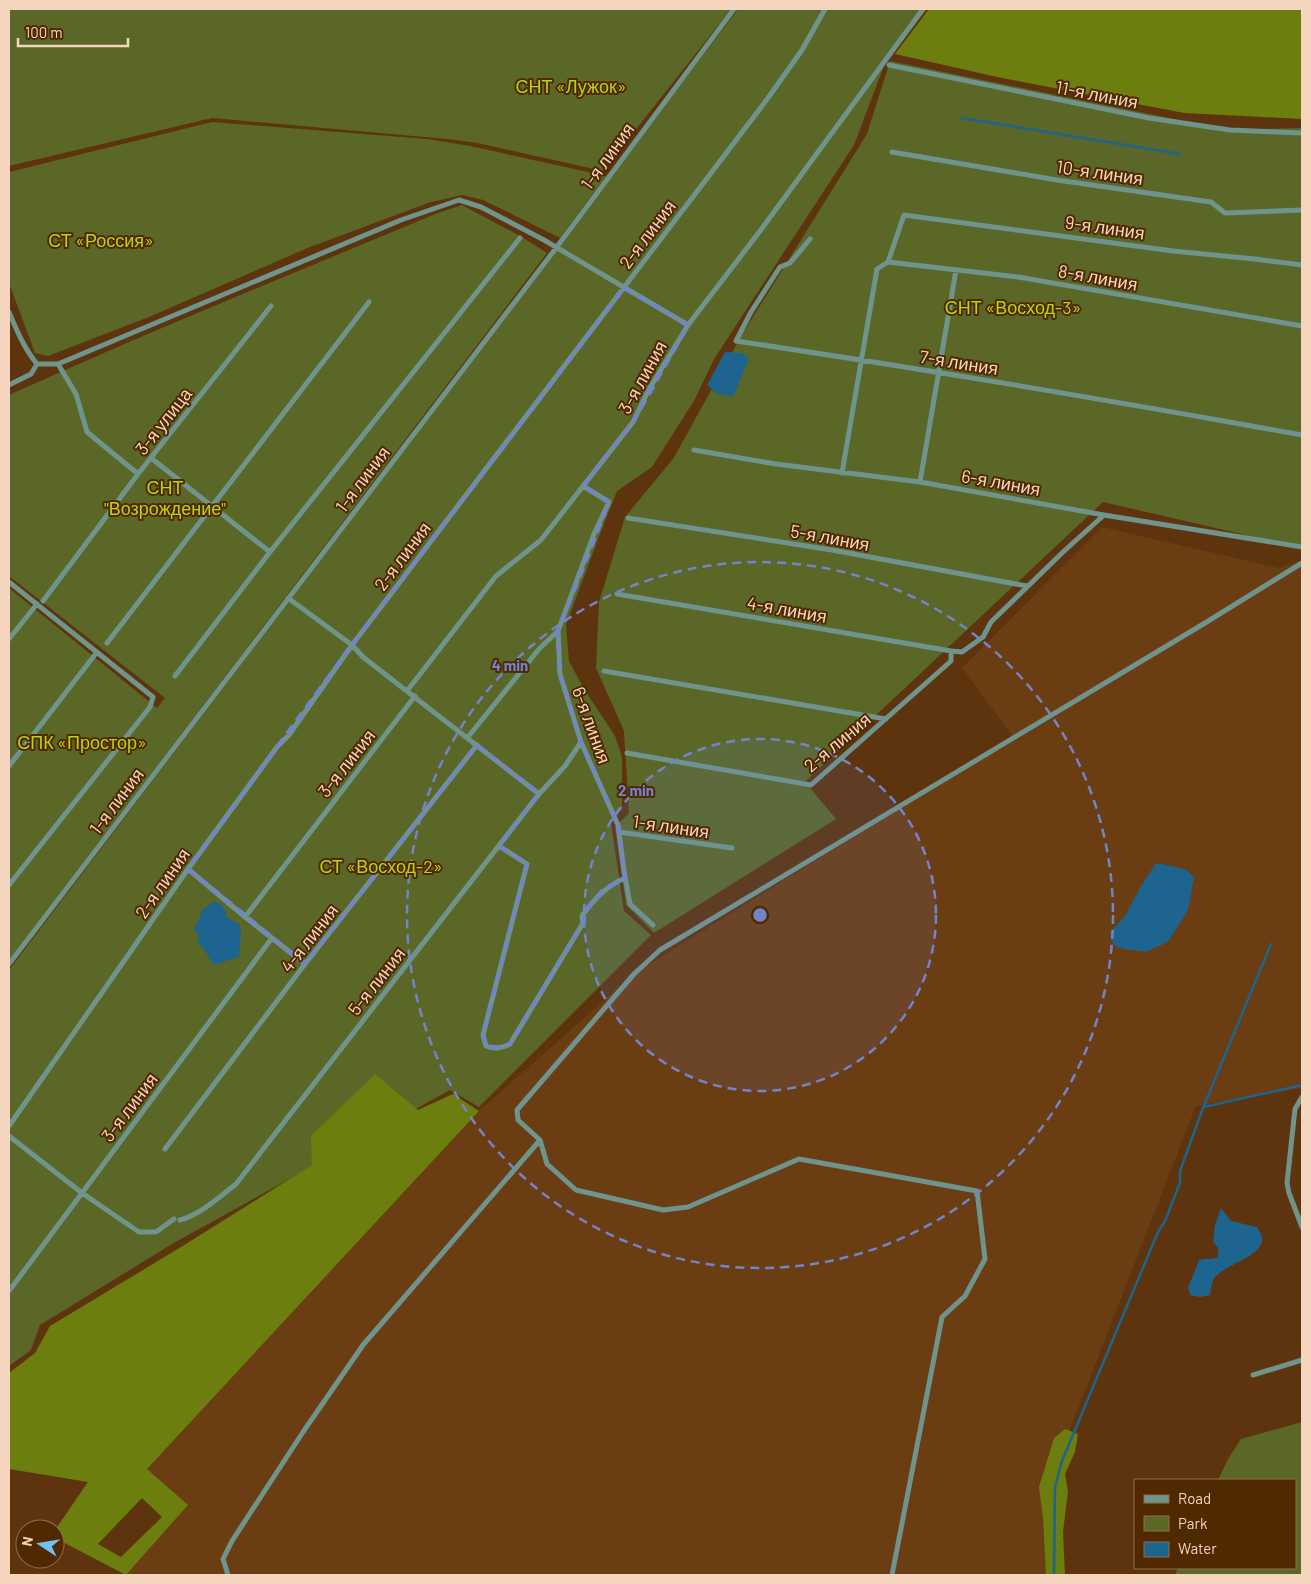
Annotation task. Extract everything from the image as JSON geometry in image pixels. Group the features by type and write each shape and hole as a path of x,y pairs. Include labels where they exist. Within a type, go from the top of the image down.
{"street":[{"name":"1-я линия","path":"9,964 556,248 734,9"},
{"name":"2-я линия","path":"9,1126 188,869 277,747 289,735 352,645 624,288 696,190 768,98 802,50 825,9"},
{"name":"3-я линия","path":"406,691 496,576 541,540 634,422 648,391 688,325 887,63 902,35 923,9"},
{"name":"11-я линия","path":"887,63 1149,118 1230,130 1302,133"},
{"name":"10-я линия","path":"892,152 1047,179 1211,202 1225,213 1302,210"},
{"path":"37,364 58,364 401,220 459,200 481,207 556,248 688,325"},
{"name":"9-я линия","path":"888,262 904,215 1173,251 1302,266"},
{"path":"175,676 270,552 520,238"},
{"name":"7-я линия","path":"810,239 790,263 780,267 751,312 736,341 938,372 1302,435"},
{"path":"842,473 877,269 888,262"},
{"name":"8-я линия","path":"888,262 1018,277 1302,326"},
{"path":"920,482 956,270"},
{"path":"107,643 369,302"},
{"name":"3-я улица","path":"9,639 40,603 138,474 271,306"},
{"path":"9,312 19,338 37,364"},
{"path":"9,385 31,374 37,364"},
{"path":"58,364 76,394 87,432 138,474"},
{"name":"6-я линия","path":"694,450 842,473 920,482 1104,515 1302,546"},
{"path":"151,458 270,552"},
{"path":"468,737 539,649 558,631 594,534 609,502 583,486"},
{"path":"604,671 886,719 951,661 951,651 962,652 983,637 991,622 1104,515"},
{"name":"5-я линия","path":"628,518 832,550 1027,586"},
{"path":"892,1575 942,1317 965,1296 985,1259 977,1191 799,1159 688,1207 663,1210 576,1190 547,1164 540,1140 518,1120 517,1110 634,974 660,950 1302,564"},
{"path":"9,582 40,603 153,697 150,707 9,885"},
{"name":"4-я линия","path":"618,594 951,651"},
{"path":"288,598 352,645 363,657 539,794"},
{"name":"6-я линия","path":"558,631 560,674 581,742 618,825 619,832"},
{"path":"9,766 97,652"},
{"name":"3-я линия","path":"245,917 414,696"},
{"name":"2-я линия","path":"626,753 811,784 886,719"},
{"name":"5-я линия","path":"9,1136 82,1193 139,1232 156,1232 177,1220 190,1217 210,1205 236,1184 539,794 565,766 581,742"},
{"name":"4-я линия","path":"165,1149 477,745"},
{"name":"1-я линия","path":"653,925 630,904 619,832 732,848"},
{"path":"499,846 528,864 482,1035 486,1046 493,1048 502,1048 510,1044 583,923 582,916 587,909 603,890 625,878"},
{"path":"188,869 245,917 306,964"},
{"name":"3-я линия","path":"9,1292 272,938"},
{"path":"1300,1100 1295,1109 1287,1183 1288,1193 1302,1227"},
{"path":"228,1575 223,1559 232,1541 303,1432 363,1346 540,1140"},
{"path":"1252,1375 1302,1360"}],"highlighted area":[{"path":"624,288 688,325 633,422 583,486 609,502 558,631 560,674 581,742 618,825 625,878 603,890 587,909 583,923 510,1044 502,1048 486,1046 483,1035 527,864 499,846 539,794 477,745 305,964 188,869 352,645"}],"shaded area":[{"path":"1102,527 1279,568 1302,560 1302,1088 1196,1106 1072,1424 1049,1492 1050,1575 126,1575 187,1506 147,1469 479,1111 634,974 1013,737 962,668"}],"green space":[{"name":"СНТ «Лужок»","path":"9,9 731,9 603,171 478,143 212,118 9,166"},
{"name":"СТ «Восход-2»","path":"738,9 927,9 885,63 854,145 714,359 695,399 652,467 617,491 566,625 569,661 584,689 615,736 622,757 622,809 611,823 624,911 651,935 479,1107 450,1090 172,1244 40,1325 31,1350 9,1366 9,970"},
{"path":"929,9 1302,9 1302,119 1184,113 1002,78 895,54"},
{"name":"СНТ «Восход-3»","path":"890,61 1228,130 1302,128 1302,548 1103,502 805,782 836,819 654,933 626,905 615,827 629,813 624,731 596,668 599,602 625,517 673,459 743,333 867,134"},
{"name":"СТ «Россия»","path":"212,122 427,139 470,146 606,176 560,238 483,200 462,195 428,203 310,247 149,317 48,356 35,353 9,283 9,172"},
{"name":"СНТ \"Возрождение\"","path":"462,205 520,236 547,253 9,961 9,588 157,708 165,698 9,576 9,395 222,303 438,213"},
{"path":"375,1074 418,1110 453,1094 479,1111 147,1469 188,1505 126,1575 65,1543 65,1519 63,1519 88,1482 9,1469 9,1373 35,1353 50,1326 312,1165 311,1136","holes":["142,1498 162,1517 121,1557 98,1544"]},
{"path":"1302,1422 1302,1575 1175,1575 1178,1569 1296,1569 1296,1479 1218,1479 1228,1459 1241,1439"},
{"path":"1065,1429 1078,1434 1075,1452 1065,1474 1068,1491 1063,1532 1065,1575 1046,1575 1043,1518 1039,1487 1054,1438"}],"water":[{"path":"725,352 742,353 749,359 733,397 716,393 707,385"},
{"path":"1156,863 1185,869 1194,877 1188,910 1168,942 1146,952 1123,949 1114,945 1110,937 1111,931 1125,916"},
{"path":"213,902 221,904 226,912 226,917 239,924 241,931 239,957 213,965 206,952 198,943 199,935 194,931 202,910"},
{"path":"1221,1208 1231,1221 1257,1227 1262,1236 1261,1244 1251,1255 1219,1274 1213,1281 1210,1295 1200,1297 1190,1295 1188,1288 1199,1260 1218,1257 1218,1248 1213,1241 1215,1225"}],"waterway":[{"path":"962,118 1180,154"},
{"path":"1054,1575 1055,1487 1062,1461 1158,1232 1165,1221 1180,1183 1180,1171 1203,1108 1271,944"},
{"path":"1204,1107 1302,1085"}],"park label":[{"name":"СПК «Простор»","path":"82,742"}]}
